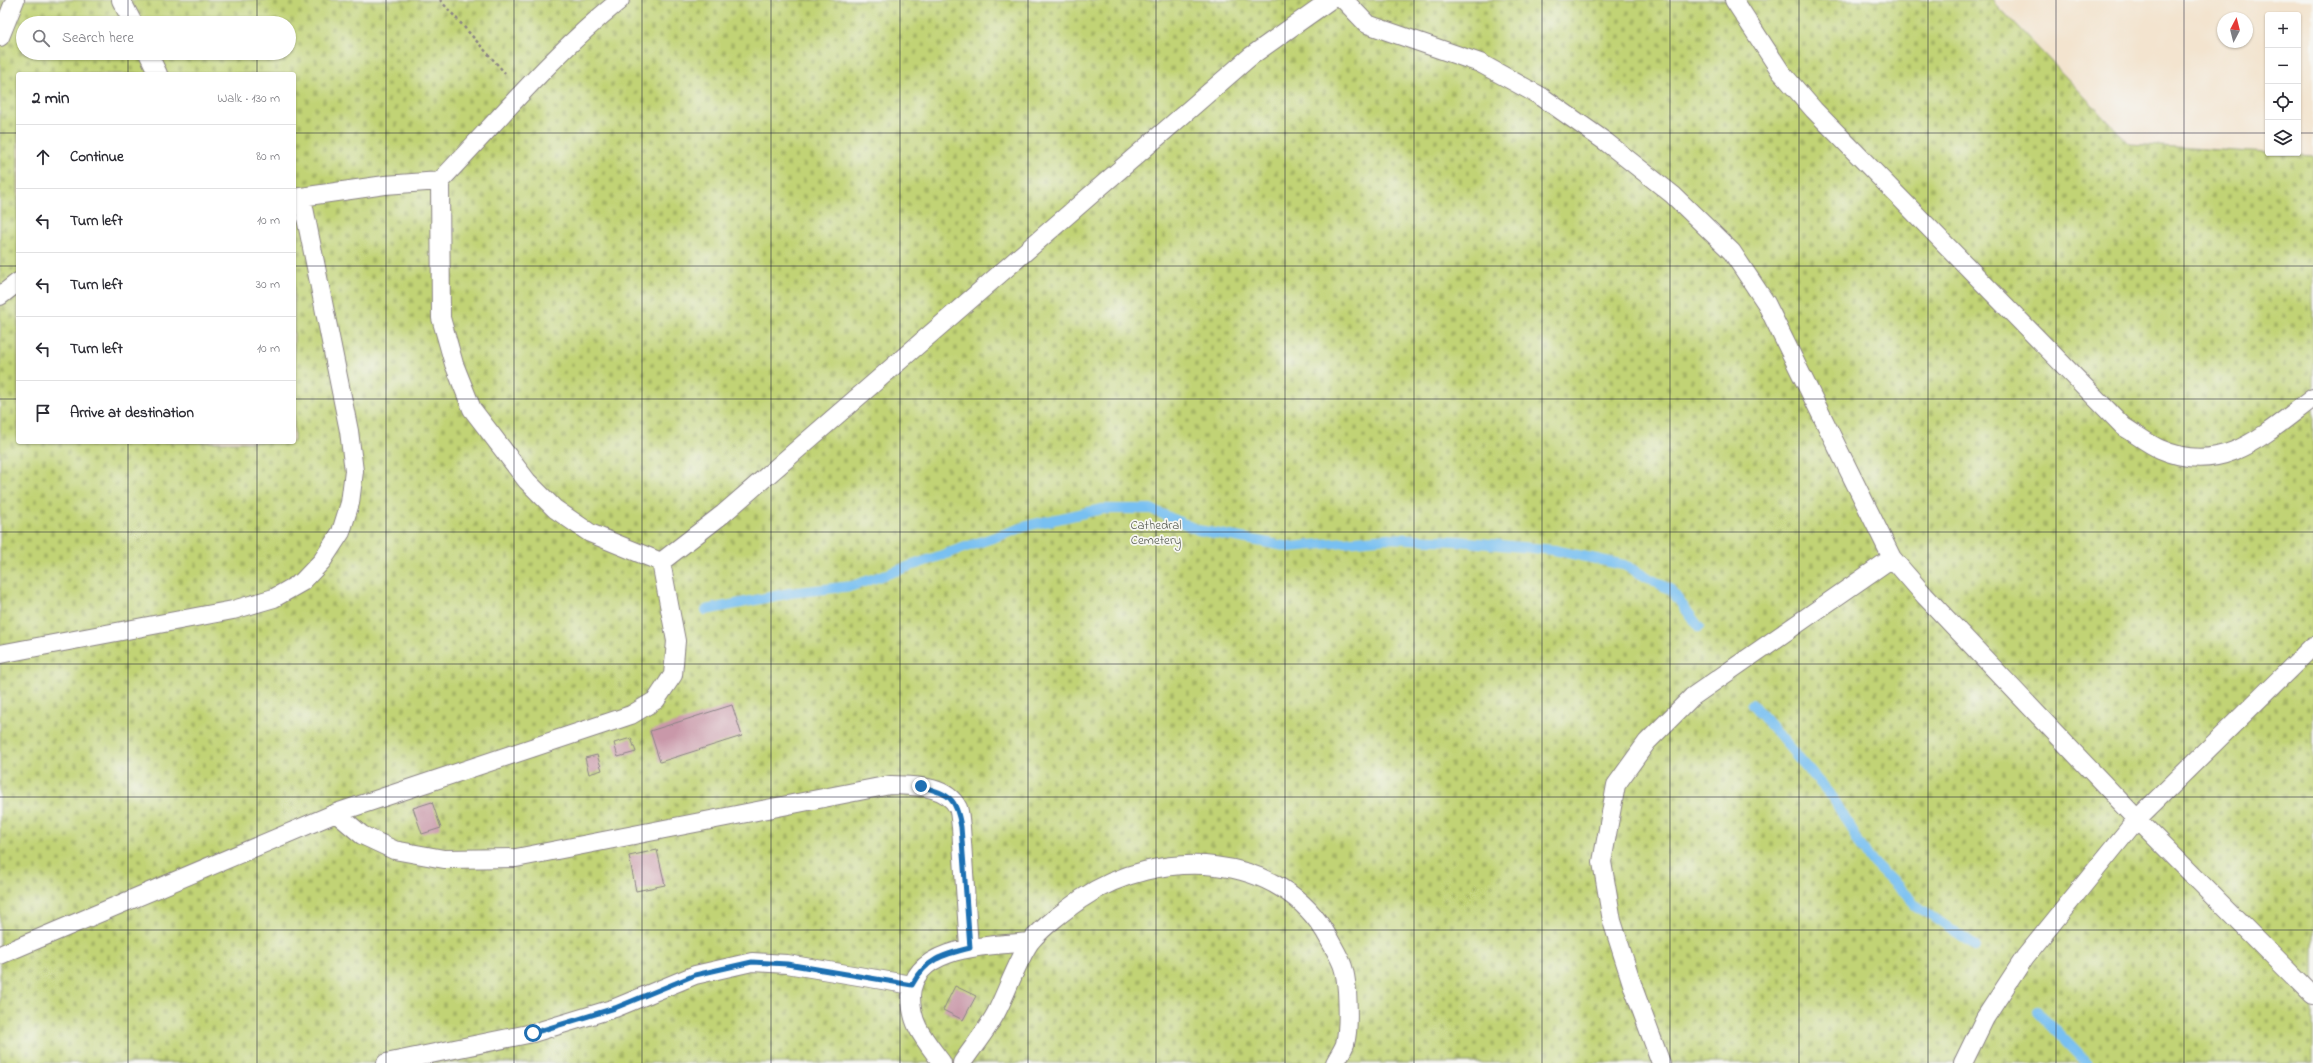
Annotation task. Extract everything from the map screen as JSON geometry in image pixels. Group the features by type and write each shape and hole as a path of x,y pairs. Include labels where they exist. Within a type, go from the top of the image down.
{"lane":[{"path":"0,37 15,0"},
{"path":"121,0 129,16"},
{"path":"620,0 601,15 521,92 440,181 441,318 454,364 472,409 526,482 555,509 590,533 661,562"},
{"path":"661,562 723,514 1251,56 1330,0"},
{"path":"1344,0 1368,24 1480,63 1542,97 1606,142 1673,195 1732,252 1766,303 1892,558 1925,596 2137,819 2313,996"},
{"path":"1734,0 1782,72 1814,110 2124,427 2167,451 2189,458 2216,458 2247,447 2313,398"},
{"path":"151,60 157,72"},
{"path":"3,651 234,610 274,598 302,582 322,561 340,532 350,503 353,463 349,431 298,198 385,185 440,181"},
{"path":"0,296 16,284"},
{"path":"1661,1063 1634,990 1612,921 1602,862 1616,785 1647,742 1692,697 1892,558"},
{"path":"0,955 336,812 631,715 656,700 672,675 676,641 661,562"},
{"path":"1964,1063 1985,1018 2025,957 2137,819 2313,646"},
{"path":"336,812 362,835 394,850 444,859 516,858 890,785 921,786 945,794 958,808 961,827 970,948"},
{"path":"962,1063 998,1011 1030,942 1050,922 1082,898 1123,877 1168,866 1213,864 1256,875 1296,896 1323,926 1345,968 1348,1006 1345,1044 1335,1063"},
{"path":"942,1063 917,1028 911,1008 912,985 920,970 942,956 970,948 1030,942"},
{"path":"386,1063 533,1033 615,1008 695,975 752,962 787,964 912,985"}],"path":[{"path":"440,0 521,92"}],"green space":[{"name":"Cathedral Cemetery","path":"0,0 1992,0 2130,144 2265,153 2265,156 2313,156 2313,1063 0,1063"}],"building":[{"path":"732,705 742,736 660,762 650,731"},
{"path":"631,738 636,752 618,757 614,743"},
{"path":"597,755 602,770 589,774 585,758"},
{"path":"432,802 441,828 422,834 413,808"},
{"path":"657,850 665,885 636,891 629,856"},
{"path":"955,986 976,996 963,1020 943,1010"}],"waterway":[{"path":"706,610 790,593 852,586 1030,525 1102,509 1151,509 1198,530 1290,547 1388,538 1458,541 1554,550 1624,565 1671,590 1699,627"},
{"path":"1752,704 1833,798 1867,856 1917,906 1975,946"},
{"path":"2038,1012 2087,1063"}],"route":[{"path":"533,1033 615,1008 695,975 752,962 787,964 912,985 920,970 942,956 970,948 961,827 958,808 945,794 921,786"}]}
